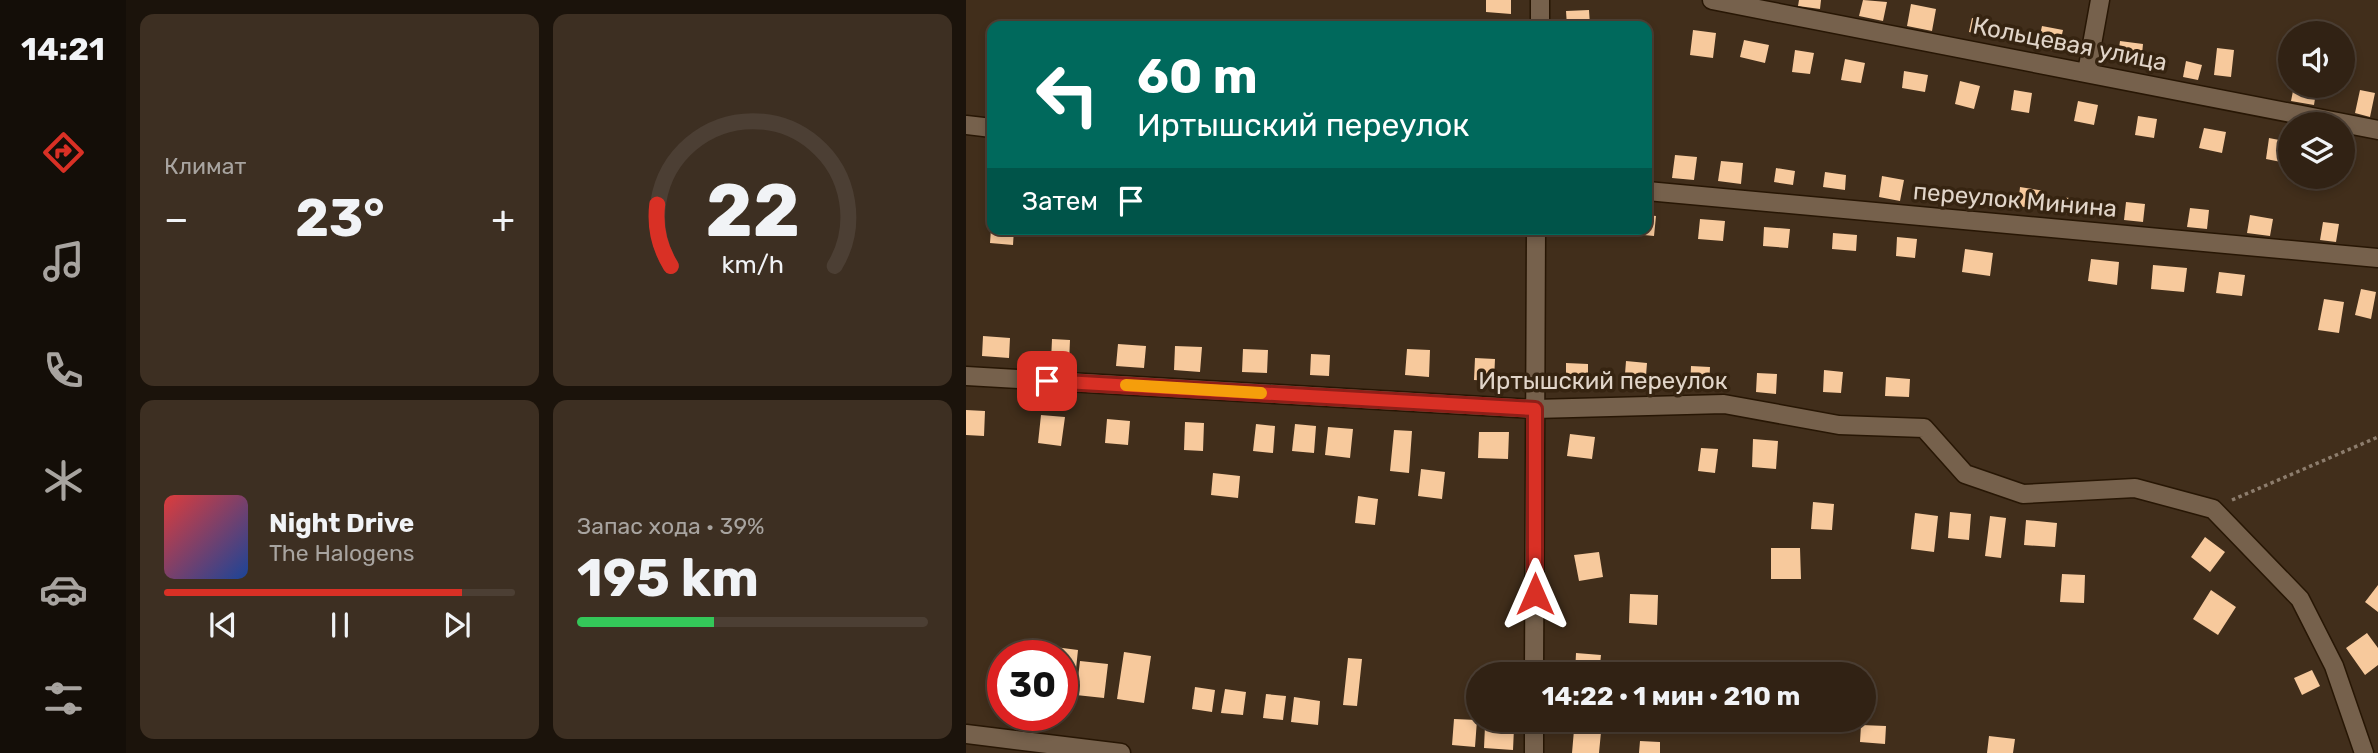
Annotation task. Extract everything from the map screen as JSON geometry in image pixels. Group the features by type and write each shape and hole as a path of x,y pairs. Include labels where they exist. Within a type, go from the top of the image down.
{"street":[{"path":"1539,21 1540,0"},
{"name":"Кольцевая улица","path":"1712,0 2378,131"},
{"path":"2087,72 2100,0"},
{"path":"966,125 987,127"},
{"name":"переулок Минина","path":"1652,191 2378,258"},
{"path":"1534,662 1535,235"},
{"name":"Иртышский переулок","path":"966,376 1535,409 1724,404 1839,425 1924,428 1965,474 2023,494 2135,488 2213,509"},
{"path":"2213,509 2300,599 2334,666 2364,753"},
{"path":"1534,732 1534,753"},
{"path":"966,734 1121,753"}],"path":[{"path":"2213,509 2378,437"}],"building":[{"path":"1486,0 1511,0 1511,14 1486,12"},
{"path":"1799,0 1821,0 1820,9 1798,6"},
{"path":"1863,0 1887,2 1883,21 1859,16"},
{"path":"1911,4 1936,9 1932,31 1907,26"},
{"path":"1589,10 1590,21 1567,21 1566,11"},
{"path":"1972,18 1997,24 1994,38 1969,32"},
{"path":"2042,26 2063,30 2058,52 2037,48"},
{"path":"1693,30 1716,33 1713,58 1690,55"},
{"path":"1744,40 1769,45 1765,63 1740,57"},
{"path":"2120,41 2143,44 2141,65 2117,62"},
{"path":"2217,48 2234,50 2231,77 2214,75"},
{"path":"1795,50 1814,53 1810,74 1792,72"},
{"path":"1845,59 1865,63 1861,83 1841,80"},
{"path":"2186,61 2202,65 2198,80 2183,77"},
{"path":"1904,71 1928,75 1925,92 1902,88"},
{"path":"1960,81 1980,86 1974,109 1955,104"},
{"path":"2014,90 2032,93 2029,113 2011,110"},
{"path":"2360,90 2375,93 2370,117 2355,113"},
{"path":"2292,98 2315,98 2314,105 2291,101"},
{"path":"2078,101 2098,105 2094,125 2074,121"},
{"path":"2138,116 2157,119 2154,138 2135,135"},
{"path":"2204,128 2226,132 2222,153 2199,148"},
{"path":"2269,138 2278,140 2278,161 2266,159"},
{"path":"1675,155 1697,157 1694,180 1672,178"},
{"path":"1721,161 1743,163 1741,184 1718,181"},
{"path":"1776,168 1795,171 1793,185 1774,182"},
{"path":"1825,172 1846,175 1845,190 1823,187"},
{"path":"1882,176 1904,180 1900,201 1879,197"},
{"path":"2020,187 2045,191 2043,210 2018,206"},
{"path":"2061,197 2078,199 2076,215 2059,212"},
{"path":"2126,202 2145,204 2143,222 2124,220"},
{"path":"2190,208 2209,210 2207,229 2187,227"},
{"path":"2250,215 2273,219 2270,236 2247,233"},
{"path":"1652,216 1656,216 1654,236 1644,235 1652,235"},
{"path":"1700,219 1725,221 1723,241 1698,239"},
{"path":"2323,222 2339,224 2336,242 2320,240"},
{"path":"1764,227 1790,229 1788,248 1763,246"},
{"path":"1833,233 1857,235 1856,251 1832,249"},
{"path":"991,235 1014,235 1013,245 990,243"},
{"path":"1897,237 1917,239 1915,258 1896,256"},
{"path":"1965,249 1993,253 1990,276 1962,272"},
{"path":"2091,259 2119,262 2117,285 2088,281"},
{"path":"2153,265 2187,268 2184,292 2151,289"},
{"path":"2219,272 2245,275 2242,296 2216,293"},
{"path":"2361,289 2376,292 2371,319 2355,315"},
{"path":"2324,299 2344,302 2339,333 2318,330"},
{"path":"983,336 1010,338 1009,358 982,356"},
{"path":"1052,339 1070,340 1069,362 1051,361"},
{"path":"1118,344 1146,346 1144,368 1116,366"},
{"path":"1175,346 1202,347 1200,372 1174,370"},
{"path":"1243,349 1268,350 1267,373 1242,372"},
{"path":"1407,349 1430,350 1429,377 1405,375"},
{"path":"1311,354 1330,355 1329,376 1310,375"},
{"path":"1475,358 1495,359 1494,381 1474,380"},
{"path":"1626,361 1647,363 1645,389 1624,387"},
{"path":"1566,363 1588,364 1588,387 1566,386"},
{"path":"1691,366 1710,367 1709,390 1690,390"},
{"path":"1824,370 1843,372 1841,393 1823,392"},
{"path":"1757,373 1777,374 1776,394 1756,392"},
{"path":"1886,377 1910,379 1909,397 1885,396"},
{"path":"966,410 985,411 984,436 966,435"},
{"path":"1041,415 1065,417 1061,446 1038,443"},
{"path":"1107,419 1130,421 1128,445 1105,443"},
{"path":"1185,422 1204,423 1203,451 1184,450"},
{"path":"1256,424 1275,426 1273,453 1253,451"},
{"path":"1295,424 1316,426 1314,453 1292,451"},
{"path":"1328,427 1353,429 1350,458 1325,455"},
{"path":"1394,430 1412,431 1409,473 1390,471"},
{"path":"1479,432 1509,432 1508,459 1478,458"},
{"path":"1570,434 1595,437 1592,459 1567,456"},
{"path":"1753,439 1778,441 1776,469 1752,467"},
{"path":"1701,448 1718,449 1715,473 1698,471"},
{"path":"1421,469 1445,472 1442,499 1418,496"},
{"path":"1213,473 1240,476 1238,498 1211,495"},
{"path":"1358,496 1378,499 1375,525 1355,523"},
{"path":"1813,502 1834,504 1832,530 1811,529"},
{"path":"1950,512 1971,514 1969,540 1948,538"},
{"path":"1915,513 1938,516 1934,552 1911,549"},
{"path":"1990,516 2006,518 2001,558 1985,556"},
{"path":"2026,520 2057,523 2055,547 2024,545"},
{"path":"2205,537 2225,552 2210,572 2191,557"},
{"path":"1771,548 1800,548 1801,579 1771,579"},
{"path":"1599,552 1603,577 1579,581 1574,555"},
{"path":"2062,574 2085,575 2084,603 2060,602"},
{"path":"2378,585 2378,612 2365,602"},
{"path":"2211,590 2236,607 2218,635 2193,619"},
{"path":"1630,594 1658,595 1657,625 1629,623"},
{"path":"2367,633 2378,648 2378,665 2365,675 2346,648"},
{"path":"1124,652 1151,656 1144,703 1117,699"},
{"path":"1576,653 1601,655 1600,662 1576,662"},
{"path":"1348,658 1362,659 1357,706 1343,705"},
{"path":"1080,661 1108,664 1104,698 1078,695"},
{"path":"2312,670 2320,686 2302,695 2294,678"},
{"path":"1195,687 1215,690 1212,712 1192,709"},
{"path":"1225,689 1246,692 1243,715 1221,713"},
{"path":"1266,694 1286,696 1283,720 1263,718"},
{"path":"1294,697 1320,701 1318,725 1291,722"},
{"path":"1454,719 1466,720 1466,732 1476,732 1475,747 1452,745"},
{"path":"1876,726 1886,726 1885,744 1860,742 1861,732 1876,732"},
{"path":"1485,732 1514,732 1513,750 1484,748"},
{"path":"1574,732 1601,732 1599,753 1572,753"},
{"path":"1989,736 2015,739 2013,753 1987,753"},
{"path":"1640,741 1660,742 1660,753 1639,753"}],"slow traffic":[{"path":"1126,385 1261,393"}],"route":[{"path":"1047,381 1535,409 1535,594"}]}
